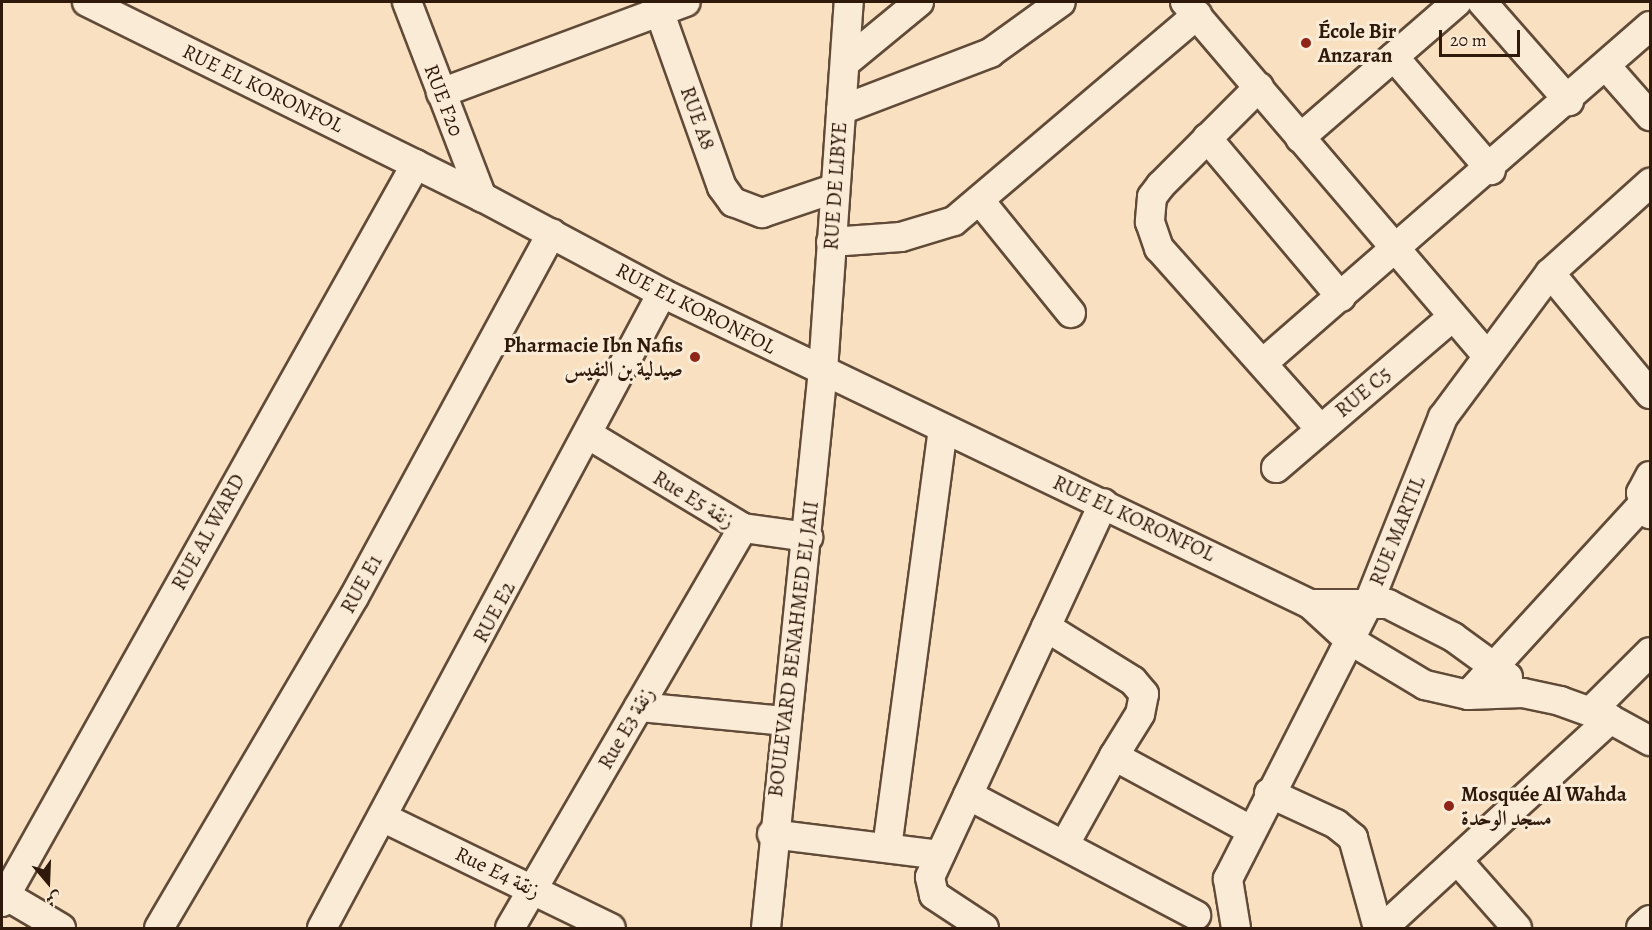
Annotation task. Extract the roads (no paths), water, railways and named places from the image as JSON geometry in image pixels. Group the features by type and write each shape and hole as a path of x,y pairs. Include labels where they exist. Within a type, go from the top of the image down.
{"street":[{"name":"RUE EL KORONFOL","path":"87,2 482,197 662,293 943,429 1104,503 1310,604 1348,639 1425,685 1468,695 1523,693 1600,715 1650,741"},
{"name":"RUE F20","path":"407,2 482,197"},
{"path":"441,93 658,6 687,2"},
{"name":"RUE DE LIBYE","path":"823,370 833,189 849,2"},
{"path":"845,63 919,2"},
{"path":"841,110 990,52 1061,2"},
{"path":"1300,138 1457,2"},
{"path":"1482,2 1569,101"},
{"name":"RUE A8","path":"658,6 722,187 744,211 762,213 833,189"},
{"path":"831,242 931,231 981,202 1191,8 1395,250 1487,355"},
{"path":"1263,363 1491,170 1650,26"},
{"path":"1394,57 1491,170"},
{"path":"1606,66 1650,116"},
{"path":"1259,87 1152,197 1150,222 1159,248 1320,429"},
{"path":"1207,138 1341,297"},
{"name":"RUE AL WARD","path":"3,898 416,164"},
{"name":"RUE MARTIL","path":"1190,922 1228,879 1269,794 1369,602 1443,417 1550,273 1650,183"},
{"path":"981,202 1071,313"},
{"name":"RUE E1","path":"159,928 354,597 552,233"},
{"path":"1550,273 1650,394"},
{"name":"RUE E2","path":"322,928 384,818 589,435 662,293"},
{"name":"RUE C5","path":"1276,468 1452,316"},
{"name":"BOULEVARD BENAHMED EL JAII","path":"766,928 772,834 808,537 823,370"},
{"path":"887,848 943,429"},
{"name":"Rue E5 زنقة","path":"589,435 742,528 808,537"},
{"path":"1468,695 1496,663 1646,510 1642,486 1650,476"},
{"path":"964,923 934,895 930,877 1104,503"},
{"name":"Rue E3 زنقة","path":"510,928 742,528"},
{"name":"RUE EL KORONFOL","path":"1310,604 1369,602 1388,604 1496,663 1523,693"},
{"path":"1046,627 1133,681 1144,694 1140,714 1065,844"},
{"path":"1383,928 1458,861 1600,715 1650,652"},
{"path":"639,707 785,721"},
{"path":"1114,756 1251,830"},
{"path":"1269,794 1336,824 1353,838 1378,928"},
{"path":"968,795 1065,844 1190,922"},
{"name":"Rue E4 زنقة","path":"384,818 534,888 611,928"},
{"path":"772,834 940,855"},
{"path":"1458,861 1517,928"},
{"path":"1228,879 1236,928"},
{"path":"3,898 61,928"},
{"path":"1641,928 1650,920"}],"place":[{"name":"École Bir Anzaran","path":"1306,43"},
{"name":"Pharmacie Ibn Nafis صيدلية بن النفيس","path":"695,357"},
{"name":"Mosquée Al Wahda مسجد الوحدة","path":"1449,806"}]}
